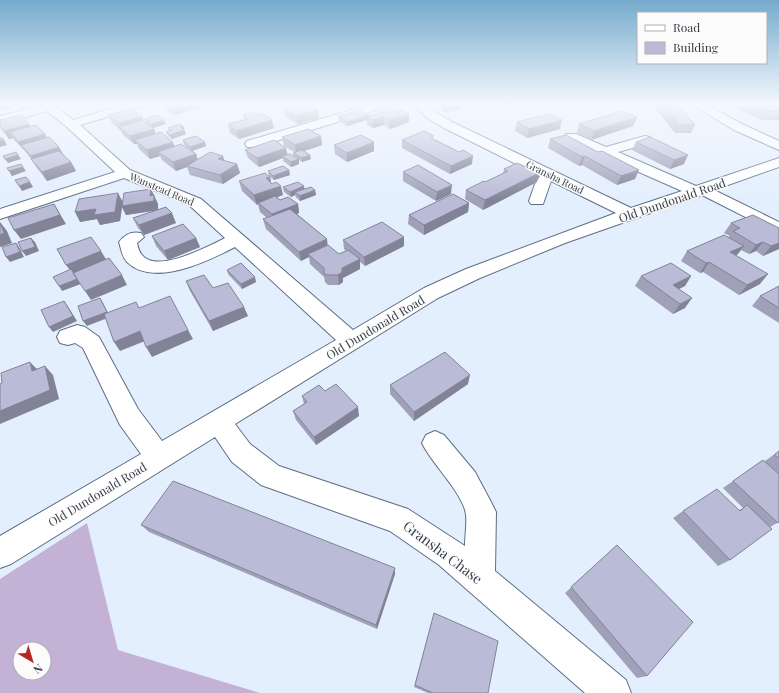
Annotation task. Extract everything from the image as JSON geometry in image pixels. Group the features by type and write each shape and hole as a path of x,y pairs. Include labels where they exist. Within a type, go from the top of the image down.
{"street":[{"path":"83,135 125,173"},
{"path":"252,144 281,135"},
{"name":"Gransha Road","path":"469,135 630,214"},
{"path":"755,135 779,146"},
{"path":"571,137 700,191 779,229"},
{"path":"605,152 645,140"},
{"name":"Old Dundonald Road","path":"0,553 158,456 430,293 480,269 630,214 700,191 779,162"},
{"name":"Wanstead Road","path":"0,214 125,173 195,202 351,341"},
{"path":"537,201 542,184 549,174"},
{"path":"135,237 128,242 129,250 138,261 149,268 170,266 192,259 237,239"},
{"path":"68,337 77,333 91,343 129,417 158,456"},
{"name":"Gransha Chase","path":"218,420 242,454 271,476 398,519 450,554 613,693"},
{"path":"435,442 465,481 481,512 479,578"}],"shaded area":[{"path":"87,523 118,650 260,693 0,693 0,579"}],"building":[{"path":"13,135 40,135 18,142"},
{"path":"150,135 165,135 173,142 147,150 135,140"},
{"path":"287,135 321,136 295,145 282,137"},
{"path":"360,135 374,142 347,153 334,145"},
{"path":"413,135 433,135 434,136 431,138 459,152 463,150 473,156 451,166 402,140"},
{"path":"567,135 598,152 602,151 639,170 621,176 550,139"},
{"path":"196,136 205,142 190,147 183,140"},
{"path":"49,137 59,147 31,156 21,145"},
{"path":"650,137 688,155 674,160 636,142"},
{"path":"274,140 286,148 257,158 245,150"},
{"path":"181,144 196,154 173,162 158,152"},
{"path":"302,150 310,155 302,158 293,153"},
{"path":"59,151 71,162 42,172 31,159"},
{"path":"16,152 18,155 5,159 3,156"},
{"path":"210,152 223,156 218,159 237,164 220,175 187,166"},
{"path":"290,154 299,159 291,162 282,156"},
{"path":"517,163 539,173 485,200 466,190 508,171 504,169"},
{"path":"21,164 23,167 9,171 7,168"},
{"path":"418,165 452,185 437,192 403,172"},
{"path":"283,166 289,170 273,176 268,171"},
{"path":"265,173 270,177 266,178 272,184 276,182 281,186 254,195 239,181"},
{"path":"26,177 30,182 19,186 15,180"},
{"path":"298,182 304,186 290,192 283,187"},
{"path":"311,187 315,190 300,196 295,192"},
{"path":"151,189 150,196 154,195 154,201 122,206 124,193"},
{"path":"118,193 115,212 94,215 96,209 75,212 79,199"},
{"path":"453,194 469,203 424,225 409,215"},
{"path":"275,196 280,200 288,197 298,204 272,214 258,203"},
{"path":"54,204 60,215 14,230 8,218"},
{"path":"166,207 172,213 139,225 133,218"},
{"path":"290,209 327,239 299,252 263,219"},
{"path":"753,215 779,228 779,243 771,246 763,242 756,245 733,231 740,228 731,223"},
{"path":"382,222 404,237 364,257 343,240"},
{"path":"0,223 4,233 0,235"},
{"path":"183,224 196,238 164,251 152,236"},
{"path":"724,235 744,246 730,252 768,274 747,285 709,262 706,263 687,251"},
{"path":"91,237 101,251 66,265 57,249"},
{"path":"31,238 35,247 22,251 18,242"},
{"path":"16,243 20,252 6,257 2,247"},
{"path":"328,245 339,254 348,250 360,259 342,268 342,272 338,275 327,275 324,273 324,268 308,254"},
{"path":"109,258 122,275 85,291 73,273"},
{"path":"241,263 255,277 241,284 227,270"},
{"path":"671,263 691,276 673,285 692,298 680,304 641,276"},
{"path":"71,269 77,279 59,286 53,277"},
{"path":"204,275 213,288 228,283 244,307 209,321 186,281"},
{"path":"779,286 779,308 760,296"},
{"path":"170,296 188,330 146,347 140,331 114,342 104,314 136,302 139,308"},
{"path":"100,298 107,312 83,321 78,306"},
{"path":"64,301 73,316 49,327 41,310"},
{"path":"445,352 470,375 414,412 390,385"},
{"path":"30,362 32,371 45,366 50,390 0,411 0,384 2,383 1,373"},
{"path":"336,384 358,407 314,437 293,411 307,402 302,396 319,385 325,391"},
{"path":"779,451 779,458 774,455"},
{"path":"763,460 779,474 778,523 733,481"},
{"path":"173,481 395,568 376,625 141,525"},
{"path":"717,489 740,511 747,505 772,529 730,560 683,511"},
{"path":"617,545 693,622 647,676 571,587"},
{"path":"434,613 498,641 488,693 433,693 415,685"}]}
